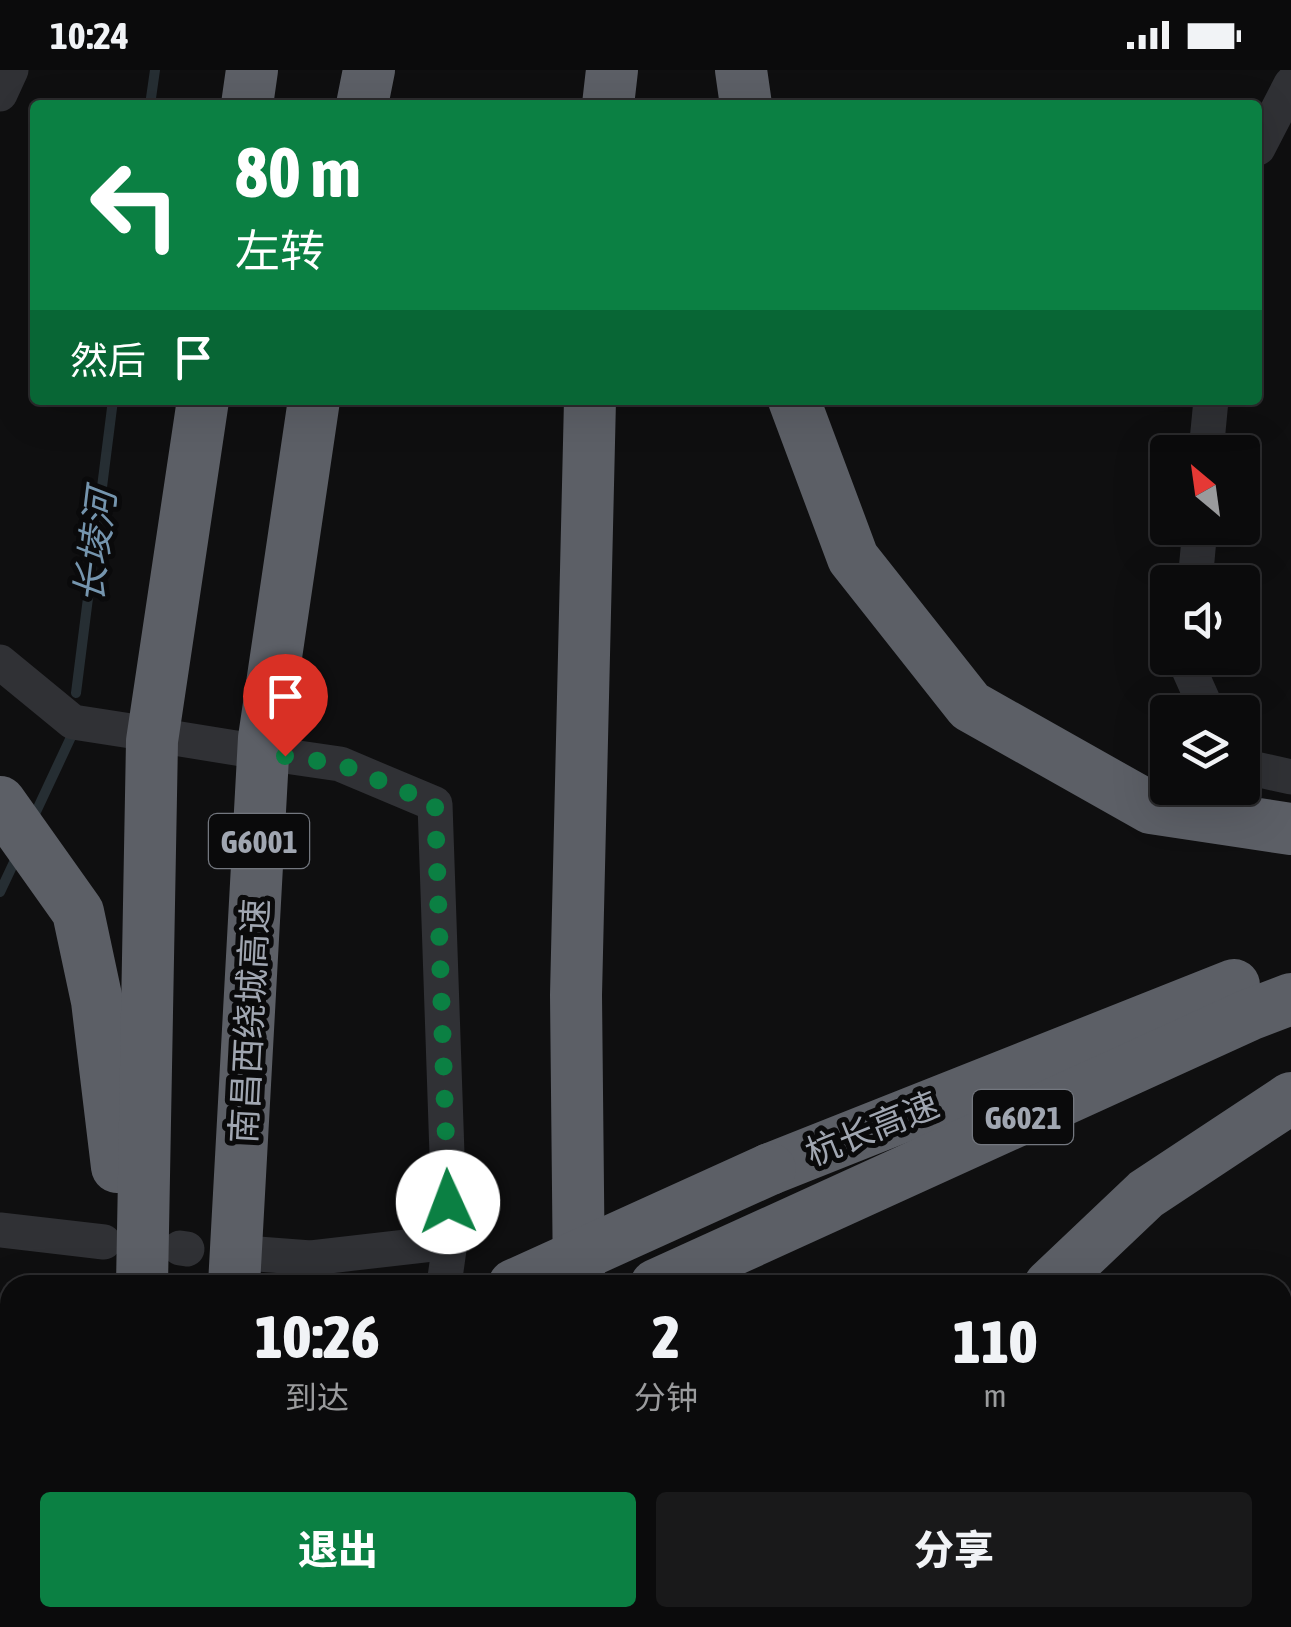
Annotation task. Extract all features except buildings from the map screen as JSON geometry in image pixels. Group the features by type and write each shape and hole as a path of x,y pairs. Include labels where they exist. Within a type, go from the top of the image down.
{"highway":[{"path":"248,100 252,70"},
{"path":"363,100 370,70"},
{"path":"609,100 612,70"},
{"path":"741,70 745,100"},
{"path":"142,1275 152,741 202,405"},
{"name":"南昌西绕城高速","path":"246,1270 264,738 313,405"},
{"path":"579,1275 576,995 590,405"},
{"path":"796,405 854,558 970,706 1151,808 1291,829"},
{"path":"0,802 78,912 97,1001 118,1264"},
{"name":"杭长高速","path":"536,1275 770,1168 1291,962"},
{"name":"杭长高速","path":"677,1275 1291,999"},
{"path":"1061,1275 1146,1194 1291,1098"}],"street":[{"path":"0,94 11,70"},
{"path":"1262,140 1291,84"},
{"path":"1208,435 1211,405"},
{"path":"0,662 73,722 131,732"},
{"path":"174,738 242,749"},
{"path":"285,756 340,764 435,804 450,1242 445,1275"},
{"path":"1260,770 1291,776"},
{"path":"0,1230 118,1264"},
{"path":"246,1270 311,1258 450,1242"}],"waterway":[{"name":"长堎河","path":"151,100 155,70"},
{"name":"长堎河","path":"76,693 112,405"},
{"name":"长堎河","path":"35,814 71,737"},
{"name":"长堎河","path":"0,892 16,858"}],"route":[{"path":"285,756 340,764 435,804 448,1202"}]}
